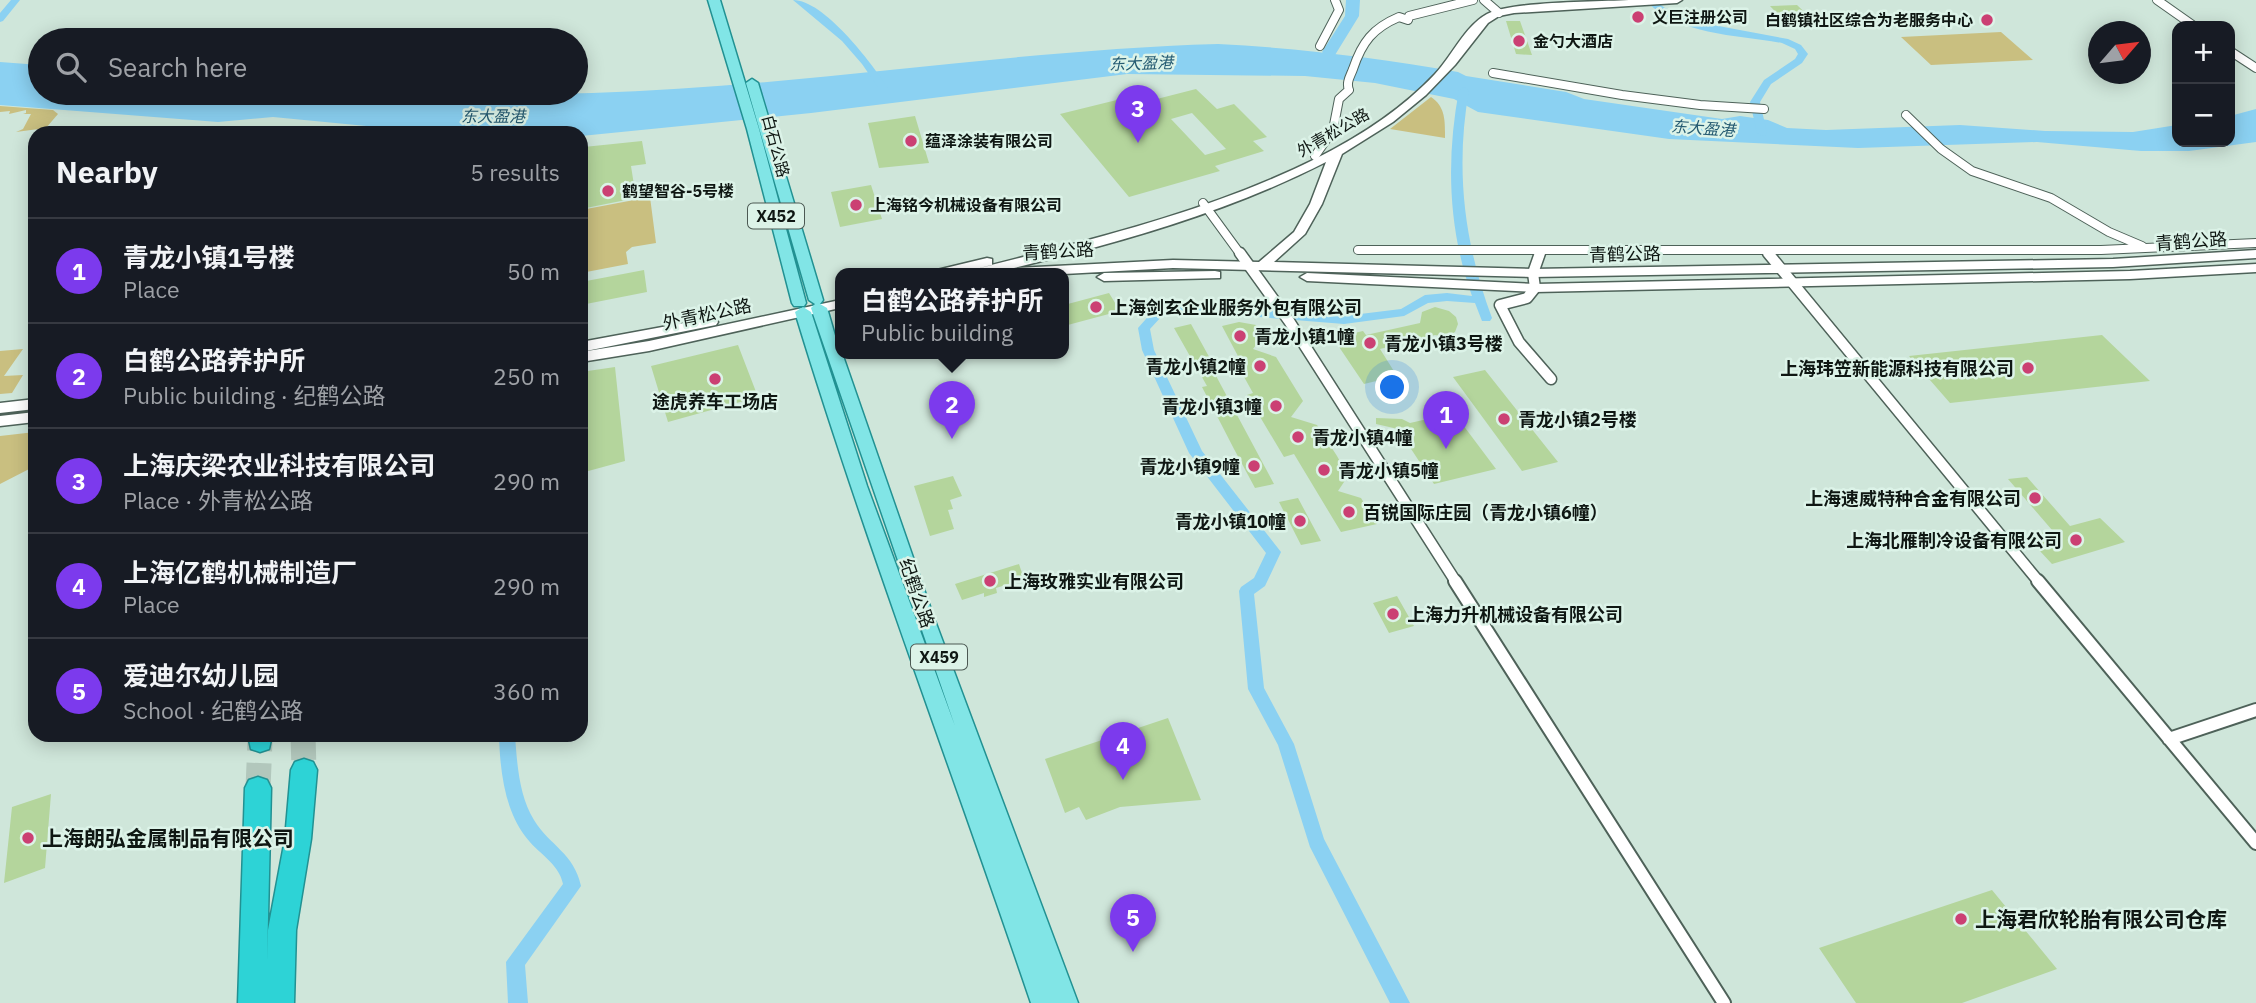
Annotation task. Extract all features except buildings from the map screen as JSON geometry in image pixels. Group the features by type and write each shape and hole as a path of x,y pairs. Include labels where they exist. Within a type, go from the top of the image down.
{"highway":[{"path":"280,1003 282,930 298,839 304,770"},
{"path":"252,1003 258,788"}],"main road":[{"name":"白石公路","path":"714,0 745,80"},
{"name":"白石公路","path":"725,0 809,306"},
{"path":"1496,12 1613,0"},
{"path":"1496,12 1677,0"},
{"name":"外青松公路","path":"996,268 1142,230 1269,186 1369,133 1410,98 1484,21 1496,12"},
{"path":"1255,268 1299,234 1317,204 1327,154"},
{"name":"外青松公路","path":"962,268 1206,206"},
{"name":"青鹤公路","path":"1069,269 1173,264 1480,278 1533,273 2113,263 2148,255 2256,254"},
{"name":"青鹤公路","path":"1069,278 1255,268"},
{"name":"青鹤公路","path":"1480,278 1535,288 2130,275 2256,268"},
{"name":"外青松公路","path":"588,356 649,346 809,306 835,297"},
{"name":"外青松公路","path":"588,346 809,306 835,304"},
{"name":"纪鹤公路","path":"809,306 825,387 905,623 1042,1003"},
{"name":"纪鹤公路","path":"809,306 1066,1003"},
{"path":"0,408 28,405"},
{"path":"0,421 28,418"}],"street":[{"path":"1320,46 1339,10 1335,0"},
{"path":"1327,154 1330,136 1338,117 1339,99 1349,90 1348,84 1368,34 1384,22 1401,17 1408,20 1409,16 1416,13 1433,12 1473,0"},
{"path":"1484,0 1496,12"},
{"path":"2157,0 2187,21"},
{"path":"2235,54 2256,68"},
{"path":"1493,74 1716,107 1744,104 1763,108"},
{"path":"1906,115 1941,149 1972,171 2051,198 2148,255"},
{"path":"1206,206 1255,268 1724,1003"},
{"path":"1358,250 2137,249 2148,255 2256,243"},
{"path":"1541,251 1533,273 1535,288 1527,298 1500,305 1519,342 1551,379"},
{"path":"1767,251 1778,268 2256,843"},
{"path":"2169,739 2256,710"}],"shaded area":[{"path":"2001,32 2033,60 1931,65 1901,37"},
{"path":"1431,97 1442,110 1445,138 1390,129"},
{"path":"0,106 53,110 58,114 48,126 28,126 28,130 16,132 23,129 31,114 23,114 26,110 9,114 10,111 0,112"},
{"path":"650,197 656,243 632,247 626,252 628,264 588,272 588,209"},
{"path":"23,349 4,376 23,375 12,393 0,394 0,351"},
{"path":"28,433 28,470 0,484 0,436"}],"water":[{"name":"东大盈港","path":"1218,44 1248,46 1398,62 1566,92 1584,99 1722,119 1740,116 1768,120 1787,128 1826,130 1960,125 2045,131 2133,132 2172,126 2172,147 2219,147 2189,151 2141,151 2037,142 1858,148 1669,139 1478,112 1454,99 1375,83 1305,76 1127,74 811,113 588,135 588,126 366,126 273,117 218,122 0,105 0,62 28,64 28,105 588,105 588,93 748,84 1061,53"},
{"path":"2256,109 2256,142 2235,145 2235,115"}],"waterway":[{"path":"0,19 16,0"},
{"path":"797,0 845,39 883,88"},
{"path":"1330,52 1352,16 1353,0"},
{"path":"1649,0 1662,10 1694,24 1785,41 1798,47 1803,54 1799,61 1767,82 1755,102 1762,133"},
{"path":"1464,90 1456,148 1458,206 1468,263 1486,318"},
{"path":"1400,1003 1316,841 1286,744 1256,689 1246,591 1260,582 1274,552 1196,453 1148,350 1144,328 1157,314 1184,310 1344,320 1404,312 1425,299 1447,297 1479,300"},
{"path":"508,742 512,782 523,816 534,834 566,868 572,886 515,962 518,1003"}],"tunnel":[{"path":"258,788 260,742"},
{"path":"303,742 304,770"}],"place":[{"name":"义巨注册公司","path":"1638,17"},
{"name":"白鹤镇社区综合为老服务中心","path":"1987,20"},
{"name":"金勺大酒店","path":"1519,41"},
{"name":"蕴泽涂装有限公司","path":"911,141"},
{"name":"上海庆梁农业科技有限公司","path":"1138,143"},
{"name":"鹤望智谷-5号楼","path":"608,191"},
{"name":"上海铭今机械设备有限公司","path":"856,205"},
{"name":"上海剑玄企业服务外包有限公司","path":"1096,307"},
{"name":"青龙小镇1幢","path":"1240,336"},
{"name":"青龙小镇3号楼","path":"1370,343"},
{"name":"青龙小镇2幢","path":"1260,366"},
{"name":"上海玮笠新能源科技有限公司","path":"2028,368"},
{"name":"途虎养车工场店","path":"715,379"},
{"name":"青龙小镇3幢","path":"1276,406"},
{"name":"青龙小镇2号楼","path":"1504,419"},
{"name":"青龙小镇4幢","path":"1298,437"},
{"name":"白鹤公路养护所","path":"952,439"},
{"name":"青龙小镇1号楼","path":"1446,449"},
{"name":"青龙小镇9幢","path":"1254,466"},
{"name":"青龙小镇5幢","path":"1324,470"},
{"name":"上海速威特种合金有限公司","path":"2035,498"},
{"name":"百锐国际庄园（青龙小镇6幢）","path":"1349,512"},
{"name":"青龙小镇10幢","path":"1300,521"},
{"name":"上海北雁制冷设备有限公司","path":"2076,540"},
{"name":"上海玫雅实业有限公司","path":"990,581"},
{"name":"上海力升机械设备有限公司","path":"1393,614"},
{"name":"上海亿鹤机械制造厂","path":"1123,780"},
{"name":"上海朗弘金属制品有限公司","path":"28,838"},
{"name":"上海君欣轮胎有限公司仓库","path":"1961,919"},
{"name":"爱迪尔幼儿园","path":"1133,952"}]}
